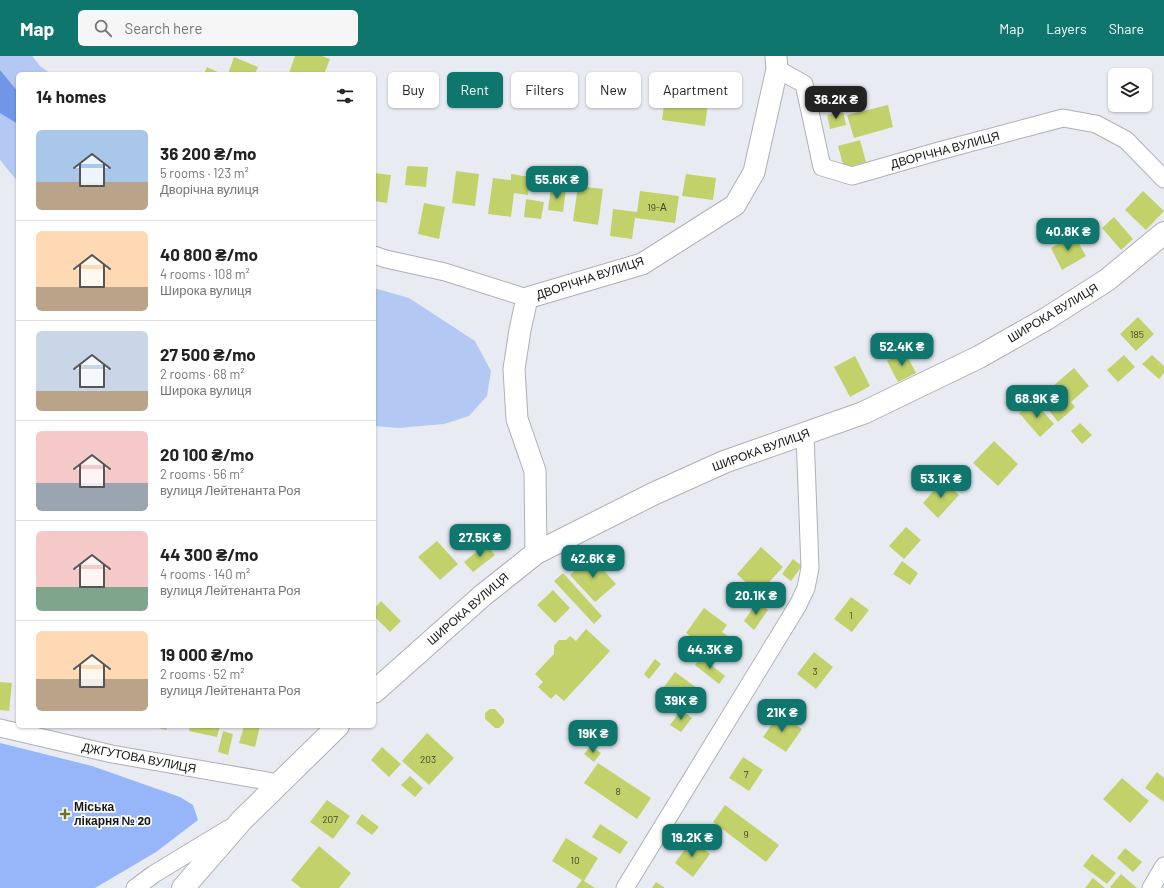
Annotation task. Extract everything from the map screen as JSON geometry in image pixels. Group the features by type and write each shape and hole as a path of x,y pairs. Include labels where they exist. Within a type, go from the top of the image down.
{"main road":[{"name":"ШИРОКА ВУЛИЦЯ","path":"376,690 482,596 536,553 660,490 724,462 863,413 979,357 1046,319 1107,280 1164,233"},
{"path":"183,888 242,820 336,728"}],"street":[{"name":"ДВОРІЧНА ВУЛИЦЯ","path":"376,256 445,272 527,298 642,264 735,205 754,172 777,63 804,84 822,167 852,176 1063,118 1096,124 1126,140 1164,179"},
{"name":"ДВОРІЧНА ВУЛИЦЯ","path":"527,298 514,369 517,419 535,471 536,553"},
{"path":"625,888 798,606 806,588 810,568 805,434"},
{"name":"ДЖГУТОВА ВУЛИЦЯ","path":"0,728 112,754 279,783"},
{"path":"134,888 242,820"},
{"path":"1151,888 1164,866"}],"shaded area":[{"path":"0,56 32,56 40,66 48,72 16,72 16,180 0,160"},
{"path":"0,70 16,90 16,123 0,113"},
{"path":"376,289 409,298 475,341 491,371 487,396 469,416 444,424 398,428 376,426"},
{"name":"Міська лікарня № 20","path":"0,743 92,766 180,797 193,805 198,820 156,852 95,888 0,888"}],"building":[{"path":"295,56 322,56 330,59 325,72 289,72"},
{"path":"234,57 258,67 256,72 229,72"},
{"path":"207,67 218,72 205,72"},
{"path":"888,105 893,127 854,138 847,115"},
{"path":"664,108 707,108 705,126 662,120"},
{"path":"843,111 846,125 830,129 827,115"},
{"path":"860,140 866,162 844,168 838,146"},
{"path":"407,166 428,167 426,187 405,185"},
{"path":"456,171 479,174 475,206 452,203"},
{"path":"376,173 391,175 387,203 376,201"},
{"path":"511,174 530,177 528,195 514,193 511,217 488,214 493,178 511,180"},
{"path":"686,174 716,178 713,200 682,196"},
{"path":"578,186 603,189 598,225 573,221"},
{"path":"551,187 566,189 563,212 548,210"},
{"path":"640,191 679,196 675,223 635,218 632,239 610,236 613,209 637,212"},
{"path":"1143,191 1164,211 1146,230 1125,210"},
{"path":"526,199 544,202 541,219 524,217"},
{"path":"424,203 445,207 439,239 418,234"},
{"path":"1114,217 1133,239 1121,250 1102,228"},
{"path":"1074,235 1086,256 1062,270 1051,248"},
{"path":"1138,317 1154,334 1136,351 1120,334"},
{"path":"905,352 916,373 898,382 887,361"},
{"path":"1124,355 1135,367 1118,382 1107,370"},
{"path":"1152,355 1164,366 1164,373 1159,379 1142,364"},
{"path":"855,356 870,386 850,397 834,367"},
{"path":"1074,368 1089,386 1071,402 1075,407 1058,422 1048,409 1055,402 1046,392"},
{"path":"1034,401 1054,424 1040,437 1019,413"},
{"path":"1080,423 1092,435 1082,444 1071,431"},
{"path":"994,441 1018,464 998,486 973,463"},
{"path":"943,480 959,495 938,518 923,503"},
{"path":"906,527 921,540 904,559 889,546"},
{"path":"437,541 458,564 440,580 418,557"},
{"path":"486,544 495,555 473,572 464,562"},
{"path":"761,547 783,567 758,594 737,574"},
{"path":"591,556 616,584 595,602 570,575"},
{"path":"793,559 802,566 791,581 782,574"},
{"path":"902,561 918,573 910,585 893,574"},
{"path":"563,573 602,616 594,624 554,581"},
{"path":"553,590 570,608 555,623 537,605"},
{"path":"851,597 869,610 852,632 834,619"},
{"path":"381,601 401,621 390,632 376,618 376,607"},
{"path":"757,602 768,610 754,630 744,621"},
{"path":"704,608 727,625 722,632 732,639 718,657 686,633"},
{"path":"586,629 610,651 564,701 556,694 551,699 538,687 543,682 535,674 554,654 554,646 559,640 566,640 570,636 576,641"},
{"path":"814,652 833,667 816,689 797,674"},
{"path":"701,657 725,676 719,684 695,665"},
{"path":"655,659 661,664 649,679 644,674"},
{"path":"675,672 697,688 687,703 664,687"},
{"path":"0,682 12,683 9,711 0,710"},
{"path":"490,709 495,709 504,719 504,723 499,728 495,728 485,719 485,713"},
{"path":"681,710 692,718 681,732 670,725"},
{"path":"779,714 802,729 786,752 763,737"},
{"path":"190,728 219,728 217,737 189,731"},
{"path":"243,728 260,728 255,747 239,743"},
{"path":"223,731 233,734 228,755 218,752"},
{"path":"427,733 454,758 429,785 402,761"},
{"path":"591,746 601,753 594,762 584,754"},
{"path":"382,747 401,764 389,777 371,760"},
{"path":"743,757 763,770 749,791 729,778"},
{"path":"598,763 651,798 637,819 584,783"},
{"path":"1157,772 1164,778 1164,802 1145,788"},
{"path":"410,776 423,788 415,797 401,785"},
{"path":"1122,778 1149,801 1130,823 1103,799"},
{"path":"327,800 350,816 333,839 310,822"},
{"path":"725,805 779,845 766,862 713,822"},
{"path":"362,814 379,827 372,835 356,823"},
{"path":"600,824 628,842 620,854 592,837"},
{"path":"566,838 598,858 584,881 595,888 576,888 582,880 552,861"},
{"path":"692,840 710,854 693,877 675,863"},
{"path":"319,846 351,873 339,888 301,888 291,880"},
{"path":"1125,848 1142,862 1133,872 1117,858"},
{"path":"1092,854 1116,873 1107,884 1083,866"},
{"path":"1121,874 1137,888 1111,888 1110,887"},
{"path":"1093,878 1105,888 1085,888"},
{"path":"656,882 665,888 652,888"}],"place":[{"name":"Міська лікарня № 20","path":"65,814"}]}
